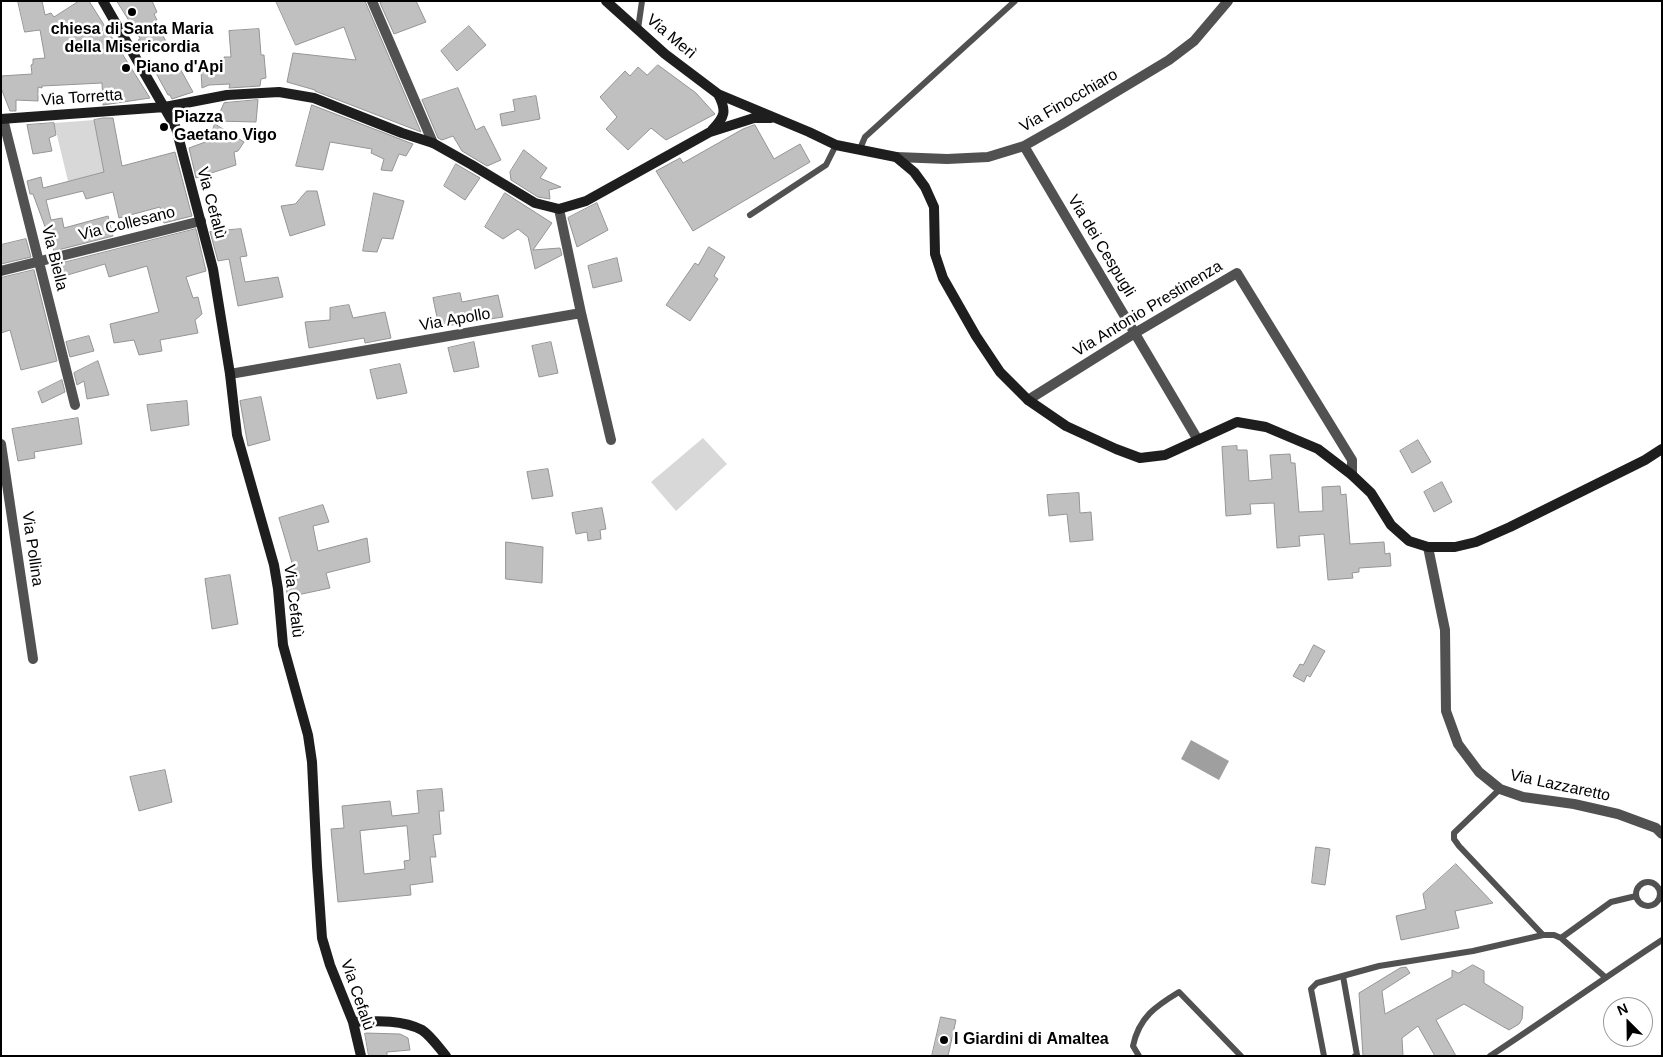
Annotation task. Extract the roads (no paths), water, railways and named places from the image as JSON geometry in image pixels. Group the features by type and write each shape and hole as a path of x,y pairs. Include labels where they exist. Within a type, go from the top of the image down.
{"street":[{"name":"Via Cefalù","path":"103,1 176,128 213,269 230,374 237,435 268,541 278,589 283,645 308,735 312,762 322,938 330,965 353,1022 361,1056"},
{"path":"372,1 433,143"},
{"name":"Via Merì","path":"606,1 665,54 718,94 836,145 896,157"},
{"name":"Via Finocchiaro","path":"896,157 947,160 988,156 1024,146 1062,126 1169,60 1194,41 1228,1"},
{"name":"Via Torretta","path":"2,119 165,107 227,95 279,92 314,98 402,133 433,143 472,164 535,203 559,209"},
{"path":"710,132 722,120 724,110 718,94"},
{"path":"611,440 559,209 586,200 710,132 754,118 776,118"},
{"name":"Via Biella","path":"2,119 75,406"},
{"name":"Via dei Cespugli","path":"1024,146 1198,440"},
{"path":"896,157 914,172 925,187 934,207 935,254 943,278 976,336 1000,372 1028,400 1066,426 1116,449 1140,458 1165,455 1237,422 1266,427 1318,450 1352,475 1371,494 1391,525 1409,541 1428,547 1455,547 1476,542 1645,460 1662,449"},
{"name":"Via Collesano","path":"1,271 201,221"},
{"name":"Via Antonio Prestinenza","path":"1028,400 1237,272 1352,460 1352,475"},
{"name":"Via Apollo","path":"230,374 581,313"},
{"name":"Via Pollina","path":"1,444 33,659"},
{"name":"Via Lazzaretto","path":"1428,547 1445,630 1446,711 1458,744 1479,772 1500,789 1523,797 1574,804 1618,814 1656,828 1662,834"},
{"path":"353,1022 380,1021 405,1024 422,1030 446,1056"}],"lane":[{"path":"638,29 642,1"},
{"path":"860,150 865,138 1015,1"},
{"path":"750,214 826,166 836,145"},
{"path":"1500,789 1454,833 1454,839 1458,846 1543,935"},
{"path":"1561,938 1612,902 1636,896"},
{"path":"1324,1056 1311,989 1317,983 1379,966 1473,951 1543,935 1554,935 1561,938 1605,977"},
{"path":"1490,1056 1662,940"},
{"path":"1343,976 1357,1055 1355,1056"},
{"path":"1139,1056 1133,1046 1136,1031 1150,1013 1162,1002 1179,992 1241,1056"}],"place":[{"name":"chiesa di Santa Maria della Misericordia","path":"132,12"},
{"name":"Piano d'Api","path":"126,68"},
{"name":"Piazza Gaetano Vigo","path":"164,127"},
{"name":"I Giardini di Amaltea","path":"944,1040"}]}
